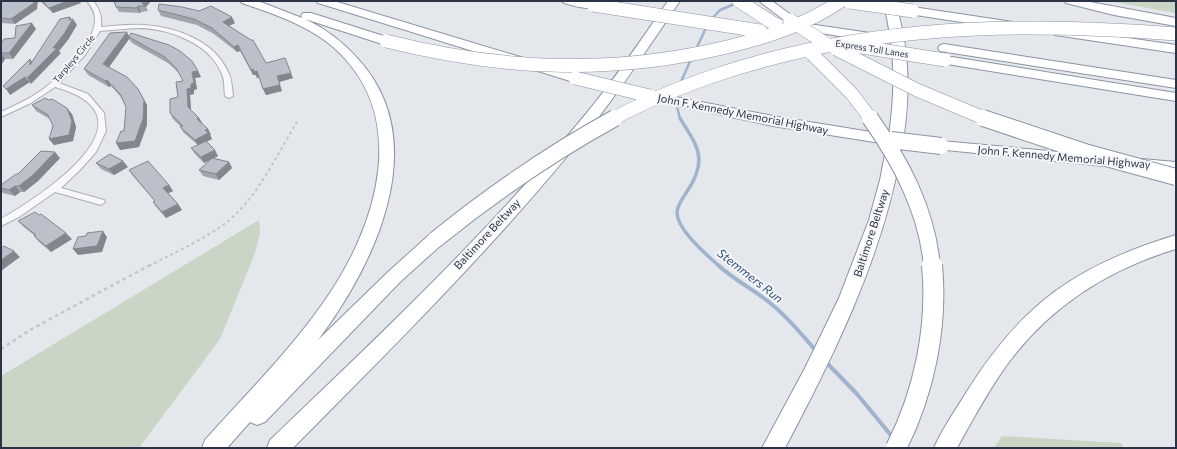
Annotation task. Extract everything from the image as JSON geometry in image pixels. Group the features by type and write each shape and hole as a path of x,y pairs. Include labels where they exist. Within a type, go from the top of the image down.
{"highway":[{"path":"213,448 290,361 320,322 340,292 359,257 375,219 384,187 388,158 386,131 382,108 372,86 354,60 340,46 313,28 287,15 246,1"},
{"path":"260,1 386,41 431,53 494,62 578,66 634,63 696,54 752,41 801,23 842,1 1176,50"},
{"name":"John F. Kennedy Memorial Highway","path":"322,1 575,78 698,107 864,136 941,146 1176,167"},
{"name":"Express Toll Lanes","path":"568,1 945,54 1176,84"},
{"name":"Express Toll Lanes","path":"636,1 945,54 1176,97"},
{"name":"Baltimore Beltway","path":"278,448 415,311 538,179 578,132 637,56 674,1"},
{"path":"738,1 796,40 820,61 848,90 865,110 886,142 920,210 929,246 932,270 932,319 924,368 917,396 896,448"},
{"path":"764,1 796,24 836,49 883,74 930,96 994,121 1060,144 1123,164 1176,177"},
{"name":"Baltimore Beltway","path":"773,448 808,384 835,326 861,265 884,195 893,154 901,91 899,49 889,1"},
{"path":"1070,1 1114,11 1176,22"},
{"path":"222,448 284,389 394,276 435,240 510,182 560,150 603,125 670,93 716,75 757,62 810,49 857,41 952,30 1005,27 1070,27 1176,34"},
{"path":"950,439 1001,356 1019,334 1046,308 1081,282 1107,267 1150,249 1176,242"}],"street":[{"name":"Tarpleys Circle","path":"1,115 34,98 53,84 86,47 96,33 97,29 98,13 90,1"},
{"path":"97,29 134,26 149,27 174,33 196,42 204,47 221,63 225,72 229,96"},
{"path":"1,223 26,209 56,189 72,175 89,155 100,135 102,121 97,108 85,96 73,90 53,84"},
{"path":"56,189 101,202"}],"path":[{"path":"1,349 30,330 213,231 235,215 255,192 297,122"}],"green space":[{"path":"1108,1 1176,1 1176,13"},
{"path":"259,220 260,233 255,253 220,339 139,448 1,448 1,376"},
{"path":"1002,436 1121,443 1124,448 994,448"}],"building":[{"path":"2,1 34,1 34,3 11,19 1,18"},
{"path":"42,1 68,1 49,8"},
{"path":"114,1 143,1 142,3 145,6 138,6 137,8 116,7"},
{"path":"159,4 199,11 211,6 232,17 223,22 253,40 266,63 285,58 291,73 277,76 280,85 263,89 257,71 254,72 253,69 251,70 238,45 234,47 212,28 194,19 158,10"},
{"path":"70,17 69,20 73,19 53,48 57,48 27,78 25,77 6,89 3,86 30,59 30,65 60,19"},
{"path":"32,23 9,53 1,53 1,43 4,39 15,38 16,26"},
{"path":"127,32 103,64 127,77 138,89 144,100 143,119 135,141 116,143 121,131 124,131 126,107 120,94 107,80 105,81 84,69 110,33"},
{"path":"131,33 169,45 180,51 192,61 198,71 192,72 194,83 191,84 191,88 187,89 188,107 199,118 197,119 208,129 205,130 208,133 195,140 180,127 183,126 170,113 170,99 178,97 176,82 183,81 176,68 165,57 129,37"},
{"path":"45,98 49,100 52,99 67,108 72,121 69,135 49,139 53,126 48,115 32,105"},
{"path":"206,141 215,150 201,157 191,148"},
{"path":"41,151 55,152 33,175 19,186 15,186 9,190 1,188 1,185 18,174"},
{"path":"110,154 123,161 109,169 96,163"},
{"path":"212,158 229,162 216,174 199,170"},
{"path":"148,161 169,185 163,188 178,204 162,212 153,202 155,201 129,170"},
{"path":"35,212 39,215 41,214 66,233 46,246 34,236 36,235 18,221"},
{"path":"103,231 97,246 73,249 78,237 86,236 87,233"},
{"path":"4,246 14,251 1,260 1,248"}],"waterway":[{"name":"Stemmers Run","path":"710,21 720,10 737,3"},
{"name":"Stemmers Run","path":"696,49 707,26"},
{"name":"Stemmers Run","path":"680,84 692,57"},
{"name":"Stemmers Run","path":"676,102 680,119"},
{"name":"Stemmers Run","path":"680,118 697,148 699,159 695,177 681,200 677,213 682,227 687,235 719,266"},
{"name":"Stemmers Run","path":"718,265 777,308 795,326 817,352"},
{"name":"Stemmers Run","path":"825,361 857,394 894,439"}]}
